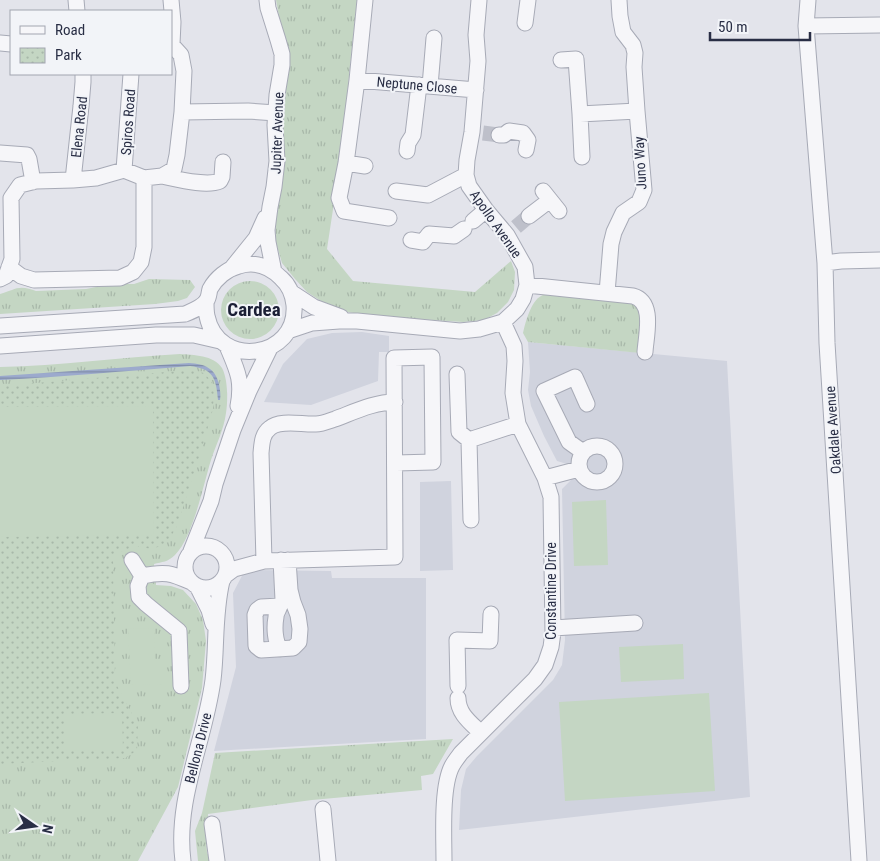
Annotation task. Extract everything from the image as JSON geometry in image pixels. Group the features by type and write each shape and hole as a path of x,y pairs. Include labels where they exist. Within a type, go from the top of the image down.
{"street":[{"path":"162,176 174,169 182,112 184,71 181,55 172,44 173,17 171,0"},
{"name":"Jupiter Avenue","path":"267,0 282,54 275,125 277,161 267,230 274,272"},
{"name":"Neptune Close","path":"364,0 369,22 357,80 346,163 339,198 344,210 389,218"},
{"name":"Apollo Avenue","path":"479,0 476,34 478,133 467,160 466,175 470,186 486,210 512,231 525,267 526,285"},
{"path":"525,23 528,0"},
{"name":"Juno Way","path":"611,293 611,244 614,232 623,213 639,202 644,190 634,67 635,53 633,45 623,32 619,0"},
{"name":"Oakdale Avenue","path":"808,0 806,26 825,263 827,342 860,861"},
{"path":"806,26 880,25"},
{"path":"407,151 408,143 413,135 434,38"},
{"path":"561,60 576,59 582,157"},
{"name":"Elena Road","path":"73,180 82,106 83,75"},
{"name":"Spiros Road","path":"124,170 131,75"},
{"name":"Neptune Close","path":"357,80 476,90"},
{"path":"182,112 248,111 276,113"},
{"path":"580,114 637,111"},
{"path":"499,134 504,135 509,131 523,133 528,140 526,150"},
{"path":"0,153 27,155 32,182"},
{"path":"144,178 144,247 141,262 133,272 120,278 41,280 5,273 12,259 11,198 20,185 32,182 96,178 124,170 144,178 162,176 209,184 220,181 223,162"},
{"path":"346,163 365,166"},
{"path":"396,191 428,195 466,175"},
{"path":"529,216 551,201"},
{"name":"Jupiter Avenue","path":"231,269 256,238 270,207"},
{"path":"411,240 423,242 429,234 454,236 486,210"},
{"path":"825,263 880,260"},
{"path":"0,346 156,335 194,335 223,343 241,352 256,352 270,348 280,341 291,324 294,308 291,292 284,280 264,266 253,264 231,269 219,277 211,288 206,301 206,316 211,329 223,343"},
{"path":"288,331 312,323 357,321 460,331 479,329 503,322 517,309 523,299 526,285 611,293 639,298 644,302 648,317 645,352"},
{"path":"291,292 314,307 357,321"},
{"path":"0,326 185,314 206,301"},
{"name":"Constantine Drive","path":"444,861 447,781 452,766 461,753 535,679 545,665 551,648 553,628 550,497 545,478 518,424 513,392 514,346 503,322"},
{"name":"Bellona Drive","path":"223,343 239,374 240,393 233,430"},
{"name":"Bellona Drive","path":"183,861 182,819 209,701 214,666 218,597 227,568 226,560 211,537 208,522 211,501 233,430 270,348"},
{"path":"164,572 197,547 204,546 211,546 234,558 260,561 395,557 394,358 432,358 433,462 396,463"},
{"path":"457,374 459,432 469,440 471,520"},
{"path":"583,452 569,442 544,392 575,377 587,404"},
{"path":"260,561 261,453 264,434 271,426 283,423 318,424 375,404 395,402"},
{"path":"469,440 518,424"},
{"path":"594,446 600,446 610,452 615,463 615,469 612,474 603,482 591,482 579,470 580,458 583,452 594,446"},
{"path":"545,478 579,470"},
{"name":"Bellona Drive","path":"211,501 185,563 185,570 187,577 194,584 209,610 215,635"},
{"path":"132,560 142,576"},
{"path":"280,649 276,643 276,617 283,600 285,560"},
{"path":"280,606 261,607 257,610 255,615 256,646 261,650 293,648 299,642 298,615 290,590 285,560"},
{"path":"142,576 164,572 203,588 210,588 234,569 260,561"},
{"path":"142,576 138,586 139,597 178,631 181,686"},
{"path":"481,733 465,717 458,703 457,640 490,640 491,614"},
{"path":"553,628 635,623"},
{"path":"323,809 328,861"},
{"path":"212,824 217,861"}],"shaded area":[{"path":"362,332 389,336 389,352 379,352 378,381 311,405 264,402 283,364 307,339 332,333"},
{"path":"528,342 727,361 750,797 459,830 461,790 466,769 553,680 562,665 565,640 562,489 571,480 567,464 557,461 531,406 528,390 530,372"},
{"path":"451,481 453,570 420,571 420,482"},
{"path":"245,570 331,571 332,578 426,578 426,739 214,751 236,667 233,593"}],"green space":[{"path":"276,0 357,0 340,163 327,249 353,281 475,292 511,261 515,272 514,290 508,302 497,313 484,320 463,322 371,316 342,311 324,303 307,292 282,263 276,243 275,219 284,171 285,151 282,133 280,22"},
{"path":"149,279 190,280 195,287 187,298 178,301 0,314 0,294 18,288 36,291 86,289 113,281 134,284"},
{"path":"244,281 256,281 271,289 279,304 279,316 271,331 256,339 244,339 229,331 221,316 221,304 229,289"},
{"path":"553,293 633,301 640,306 640,353 528,342 523,333 531,307 541,296"},
{"path":"180,354 209,358 222,368 226,384 227,408 224,425 211,460 197,511 187,536 175,555 165,561 154,564 156,585 171,586 183,590 196,604 203,620 206,641 202,688 178,787 138,861 0,861 0,367"},
{"path":"190,370 204,373 212,382 214,394 213,409 177,526 170,538 161,546 151,549 137,546 124,550 113,557 115,682 138,725 137,750 126,758 0,764 0,386"},
{"path":"153,406 154,535 0,537 0,407"},
{"path":"606,500 608,565 574,566 572,502"},
{"path":"154,628 155,662 162,662 162,684 131,685 128,629"},
{"path":"683,644 684,679 621,682 619,647"},
{"path":"709,693 715,791 565,801 559,702"},
{"path":"122,713 123,750 65,751 65,714"},
{"path":"453,739 433,774 421,776 422,790 312,800 208,814 209,834 206,839 207,853 210,861 198,861 195,831 202,813 215,753"}],"water":[{"path":"189,363 200,364 215,374 219,384 220,400 218,400 216,385 212,376 204,369 190,366 0,380 0,376"}],"tunnel":[{"path":"483,133 499,135"},
{"path":"516,227 529,216"}],"district":[{"name":"Cardea","path":"254,309"}]}
